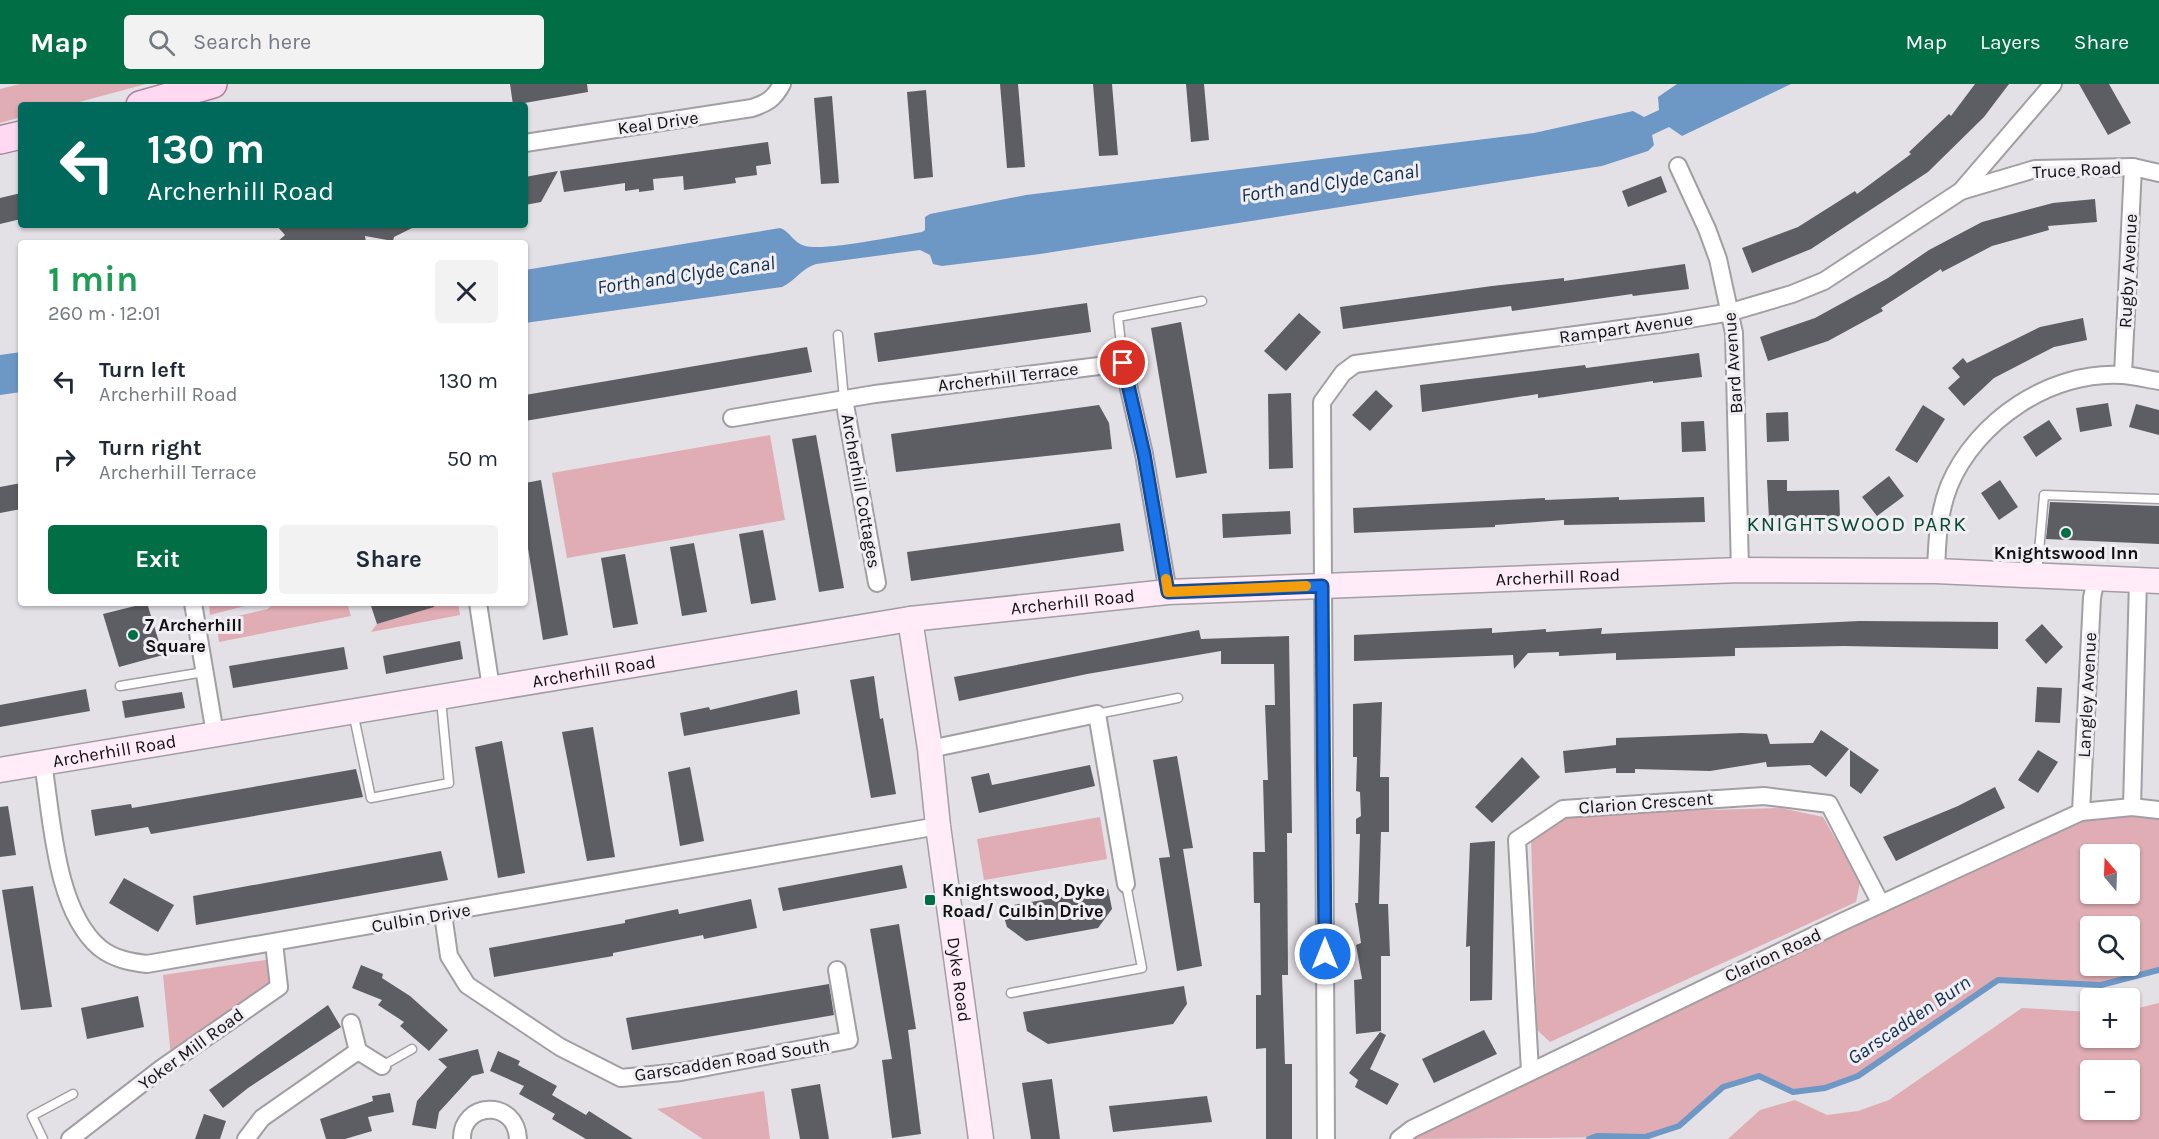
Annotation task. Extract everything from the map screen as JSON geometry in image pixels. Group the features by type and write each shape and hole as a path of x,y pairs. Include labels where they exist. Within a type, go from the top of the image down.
{"main road":[{"path":"150,102 213,84"},
{"path":"0,140 18,136"}],"street":[{"name":"Keal Drive","path":"528,143 752,108 767,103 776,95 782,84"},
{"name":"Rampart Avenue","path":"1326,1139 1322,402 1342,373 1355,364 1666,323 1731,312 1792,294 1824,281 1961,191 2053,84"},
{"name":"Bard Avenue","path":"1678,166 1707,229 1731,312 1736,352 1740,570"},
{"name":"Truce Road","path":"1961,191 2035,169 2133,167 2159,173"},
{"name":"Rugby Avenue","path":"2122,375 2133,167"},
{"path":"1123,363 1144,454 1168,592"},
{"name":"Archerhill Terrace","path":"732,418 844,399 1123,363"},
{"path":"1936,571 1938,527 1949,486 1961,463 1992,425 2013,408 2061,385 2092,377 2122,375 2159,381"},
{"name":"Archerhill Cottages","path":"844,399 877,583"},
{"name":"Archerhill Road","path":"0,770 910,619 1048,602 1168,592 1740,570 1936,571 2148,581"},
{"name":"Langley Avenue","path":"2080,813 2091,598 2096,578"},
{"path":"2132,807 2148,581"},
{"path":"193,606 215,734"},
{"path":"478,606 491,688"},
{"name":"Dyke Road","path":"910,619 930,749 938,826 981,1139"},
{"path":"930,749 1097,714 1126,884"},
{"name":"Culbin Drive","path":"43,763 63,883 80,923 100,948 123,961 147,964 938,826"},
{"name":"Clarion Crescent","path":"1530,1071 1517,840 1563,808 1764,796 1829,804 1881,904"},
{"name":"Clarion Road","path":"1399,1139 1412,1129 1530,1071 1881,904 2080,813 2132,807 2159,810"},
{"name":"Garscadden Road South","path":"443,914 449,956 467,985 560,1047 621,1078 681,1072 849,1040 837,970"},
{"name":"Yoker Mill Road","path":"70,1139 162,1068 279,987 274,943"},
{"path":"351,1023 358,1051 382,1066"},
{"path":"246,1139 262,1118 358,1051"},
{"path":"462,1139 466,1121 482,1110 493,1109 505,1113 513,1120 518,1139"}],"lane":[{"path":"1123,363 1118,317 1202,301"},
{"path":"838,335 844,399"},
{"path":"2037,576 2044,495 2159,499"},
{"path":"120,686 204,672"},
{"path":"353,711 371,798 449,783 441,697"},
{"path":"1097,714 1178,698"},
{"path":"1011,993 1142,968 1126,884"},
{"path":"382,1066 412,1049"},
{"path":"43,1139 32,1116 73,1094"}],"shaded area":[{"path":"20,84 146,84 79,102 18,102 18,118 0,123 0,89"},
{"path":"770,435 785,520 567,558 552,473"},
{"path":"209,606 244,606 210,615"},
{"path":"270,606 348,606 351,616 219,642 216,621 268,609"},
{"path":"418,606 458,606 460,615 371,632 377,624 419,611"},
{"path":"1781,808 1823,817 1860,882 1856,902 1550,1042 1537,1030 1531,837 1561,814"},
{"path":"2159,810 2159,970 2140,975 2140,916 2080,916 2080,976 2136,976 2101,985 1998,980 1858,1076 1825,1088 1793,1092 1759,1076 1723,1087 1679,1126 1645,1137 1399,1139 2081,813"},
{"path":"1100,817 1107,859 984,880 977,839"},
{"path":"272,959 273,985 171,1057 163,975"},
{"path":"2159,1003 2159,1139 1728,1139 1760,1110 1795,1100 1827,1115 1858,1111 1889,1100 2022,1008 2080,1011 2080,1048 2140,1048 2140,1008"},
{"path":"764,1091 770,1139 703,1139 657,1109"}],"water":[{"name":"Forth and Clyde Canal","path":"1677,84 1791,84 1682,136 1669,127 1652,135 1654,145 1648,151 1602,166 1040,254 942,266 933,264 930,255 920,250 816,264 782,287 528,323 528,270 780,228 805,246 844,245 879,240 922,232 925,230 925,217 930,214 1026,195 1534,133 1633,111 1644,117 1659,110 1658,97"},
{"path":"18,352 18,392 0,395 0,355"}],"building":[{"path":"510,84 587,84 588,92 528,102 513,102"},
{"path":"1000,84 1018,84 1025,167 1007,168"},
{"path":"1093,84 1112,84 1118,155 1099,156"},
{"path":"1186,84 1204,84 1209,140 1191,142"},
{"path":"1975,84 2009,84 1984,117 1928,172 1811,249 1752,273 1742,248 1798,227 1855,191 1857,194 1911,154 1909,152 1949,114 1951,116"},
{"path":"2079,84 2109,84 2131,123 2108,135"},
{"path":"926,90 933,177 914,179 907,92"},
{"path":"832,96 839,183 821,184 814,98"},
{"path":"768,142 771,164 756,166 757,175 735,178 736,183 684,190 683,176 653,179 654,190 625,191 625,183 564,192 560,171"},
{"path":"558,171 541,202 528,204 528,176"},
{"path":"1661,176 1667,192 1628,207 1622,191"},
{"path":"18,194 18,220 0,224 0,198"},
{"path":"2095,199 2097,222 2048,226 2049,230 1992,246 1942,272 1941,269 1881,308 1883,311 1828,341 1768,361 1760,337 1815,318 1888,278 1929,250 1982,222 2053,203"},
{"path":"279,228 412,228 394,237 393,240 365,236 366,240 279,240 285,235"},
{"path":"1685,264 1689,289 1633,296 1632,294 1512,311 1511,306 1343,329 1340,307 1492,286 1564,278 1564,281"},
{"path":"1087,303 1091,332 878,362 874,333"},
{"path":"1299,313 1321,332 1286,371 1264,351"},
{"path":"2083,318 2087,340 2054,347 1994,378 1964,406 1948,388 1960,377 1952,368 1963,358 1967,363 2040,327"},
{"path":"1181,322 1207,473 1176,478 1151,328"},
{"path":"807,347 812,372 528,420 528,394"},
{"path":"1699,353 1702,377 1653,383 1653,381 1538,398 1538,394 1422,412 1420,385 1585,365 1586,368"},
{"path":"1376,390 1393,406 1370,431 1352,415"},
{"path":"1291,393 1293,468 1269,469 1268,394"},
{"path":"2108,403 2112,426 2080,432 2076,408"},
{"path":"2136,404 2159,410 2159,435 2129,427"},
{"path":"1099,405 1109,423 1112,449 896,472 891,434"},
{"path":"1923,405 1945,419 1917,463 1895,450"},
{"path":"1788,412 1789,441 1767,442 1766,413"},
{"path":"2049,420 2062,439 2036,457 2023,437"},
{"path":"1704,421 1706,451 1682,452 1681,422"},
{"path":"816,435 844,588 819,592 792,439"},
{"path":"1889,476 1904,496 1877,516 1862,497"},
{"path":"541,480 568,635 543,640 528,548 528,482"},
{"path":"1767,480 1787,480 1787,491 1839,490 1840,517 1769,519"},
{"path":"2000,480 2018,507 1999,520 1981,493"},
{"path":"18,484 18,510 0,513 0,487"},
{"path":"1619,497 1619,500 1704,497 1705,522 1564,525 1564,520 1495,525 1495,527 1354,533 1353,508 1545,498 1545,500"},
{"path":"2050,502 2159,506 2159,544 2046,539"},
{"path":"1290,511 1291,534 1223,538 1222,514"},
{"path":"1120,523 1124,551 911,581 907,552"},
{"path":"763,530 776,600 751,604 739,534"},
{"path":"694,543 707,612 682,616 670,547"},
{"path":"625,554 638,624 613,628 601,558"},
{"name":"7 Archerhill Square","path":"135,606 148,606 163,655 119,667 103,614"},
{"path":"371,606 434,606 434,607 377,624"},
{"path":"1859,621 1998,622 1998,649 1844,646 1735,648 1735,656 1616,660 1616,653 1559,656 1559,652 1528,653 1514,669 1513,655 1354,661 1354,635 1492,628 1492,633 1602,628 1601,634"},
{"path":"2042,624 2063,647 2046,664 2025,640"},
{"path":"1199,630 1201,639 1289,636 1292,833 1287,833 1288,975 1282,975 1285,1064 1292,1064 1292,1139 1266,1139 1266,1048 1256,1049 1256,995 1261,995 1260,903 1254,903 1253,852 1265,852 1263,780 1268,780 1265,705 1275,705 1274,664 1221,664 1221,651 1087,674 959,701 954,677"},
{"path":"460,641 463,659 386,674 383,656"},
{"path":"344,647 348,669 233,688 229,666"},
{"path":"874,676 880,719 883,718 896,794 871,798 850,680"},
{"path":"2037,687 2062,688 2060,723 2035,722"},
{"path":"86,689 90,711 0,727 0,705"},
{"path":"797,690 800,714 684,736 680,713 709,707 710,710"},
{"path":"182,692 185,708 125,718 122,701"},
{"path":"1382,702 1380,777 1389,777 1389,832 1381,832 1379,904 1388,904 1390,956 1381,956 1381,1031 1356,1034 1354,980 1362,979 1356,945 1361,943 1355,903 1358,903 1360,834 1356,834 1356,819 1361,816 1360,792 1356,791 1357,757 1353,757 1353,704"},
{"path":"593,727 615,857 587,861 562,732"},
{"path":"1821,730 1849,749 1826,777 1810,765 1767,767 1766,762 1710,771 1635,769 1635,773 1616,773 1616,768 1565,773 1563,751 1616,745 1616,738 1742,733 1767,734 1770,744 1813,743"},
{"path":"502,741 525,873 498,878 475,747"},
{"path":"1850,750 1879,770 1861,794 1850,786"},
{"path":"2038,750 2058,762 2038,793 2018,780"},
{"path":"1177,756 1193,848 1183,849 1202,966 1177,971 1159,858 1170,857 1153,760"},
{"path":"1522,757 1540,777 1492,823 1475,807"},
{"path":"1090,765 1095,786 979,813 971,777 989,773 992,785"},
{"path":"690,767 704,841 680,846 668,772"},
{"path":"356,769 363,797 151,834 148,827 95,836 91,810 131,804 132,808"},
{"path":"1995,787 2005,808 1896,861 1883,837 1958,806"},
{"path":"8,806 16,855 0,857 0,807"},
{"path":"1495,841 1492,1000 1470,1001 1470,946 1466,947 1470,843"},
{"path":"441,851 448,880 196,925 193,896"},
{"path":"902,865 907,888 783,911 778,888"},
{"path":"124,878 174,905 158,932 109,903"},
{"path":"33,886 52,1007 21,1010 2,890"},
{"path":"1108,889 1112,909 1098,928 1026,941 1007,927 1001,907"},
{"path":"751,899 757,928 704,939 703,935 613,953 613,956 494,977 489,948 625,923 625,920 678,909 679,914"},
{"path":"899,924 916,1029 908,1030 921,1134 892,1138 882,1060 892,1059 870,929"},
{"path":"361,965 383,974 382,978 410,996 448,1030 429,1051 400,1026 404,1022 378,1005 382,1000 352,988"},
{"path":"829,984 834,1015 632,1050 626,1018"},
{"path":"1184,986 1187,1004 1173,1024 1048,1044 1027,1031 1023,1012"},
{"path":"138,996 144,1027 87,1039 81,1008"},
{"path":"328,1005 341,1027 248,1088 223,1108 209,1090"},
{"path":"1484,1030 1497,1054 1434,1083 1422,1059"},
{"path":"1380,1032 1386,1035 1370,1069 1399,1084 1387,1105 1355,1087 1358,1080 1349,1073"},
{"path":"478,1049 484,1073 472,1076 439,1112 436,1129 412,1125 417,1101 447,1067 438,1059"},
{"path":"498,1051 520,1061 518,1065 557,1086 552,1095 586,1115 589,1111 633,1139 586,1139 552,1119 555,1114 519,1094 524,1086 490,1071"},
{"path":"1052,1079 1060,1139 1031,1139 1022,1083"},
{"path":"820,1084 829,1139 800,1139 791,1089"},
{"path":"390,1093 394,1112 368,1117 372,1131 345,1139 326,1139 320,1119 373,1101 372,1096"},
{"path":"1207,1096 1212,1122 1113,1132 1109,1106"},
{"path":"204,1114 226,1121 220,1139 195,1139"}],"waterway":[{"name":"Garscadden Burn","path":"1589,1139 1597,1136 1645,1137 1679,1126 1723,1087 1759,1076 1793,1092 1825,1088 1858,1076 1998,980 2101,985 2159,970"}],"slow traffic":[{"path":"1166,579 1168,592 1306,586"}],"place":[{"name":"Knightswood Inn","path":"2066,533"},
{"name":"7 Archerhill Square","path":"133,635"},
{"name":"Knightswood, Dyke Road/ Culbin Drive","path":"930,900"}],"district":[{"name":"KNIGHTSWOOD PARK","path":"1857,524"}],"route":[{"path":"1123,363 1144,454 1168,592 1322,586 1325,954"}]}
